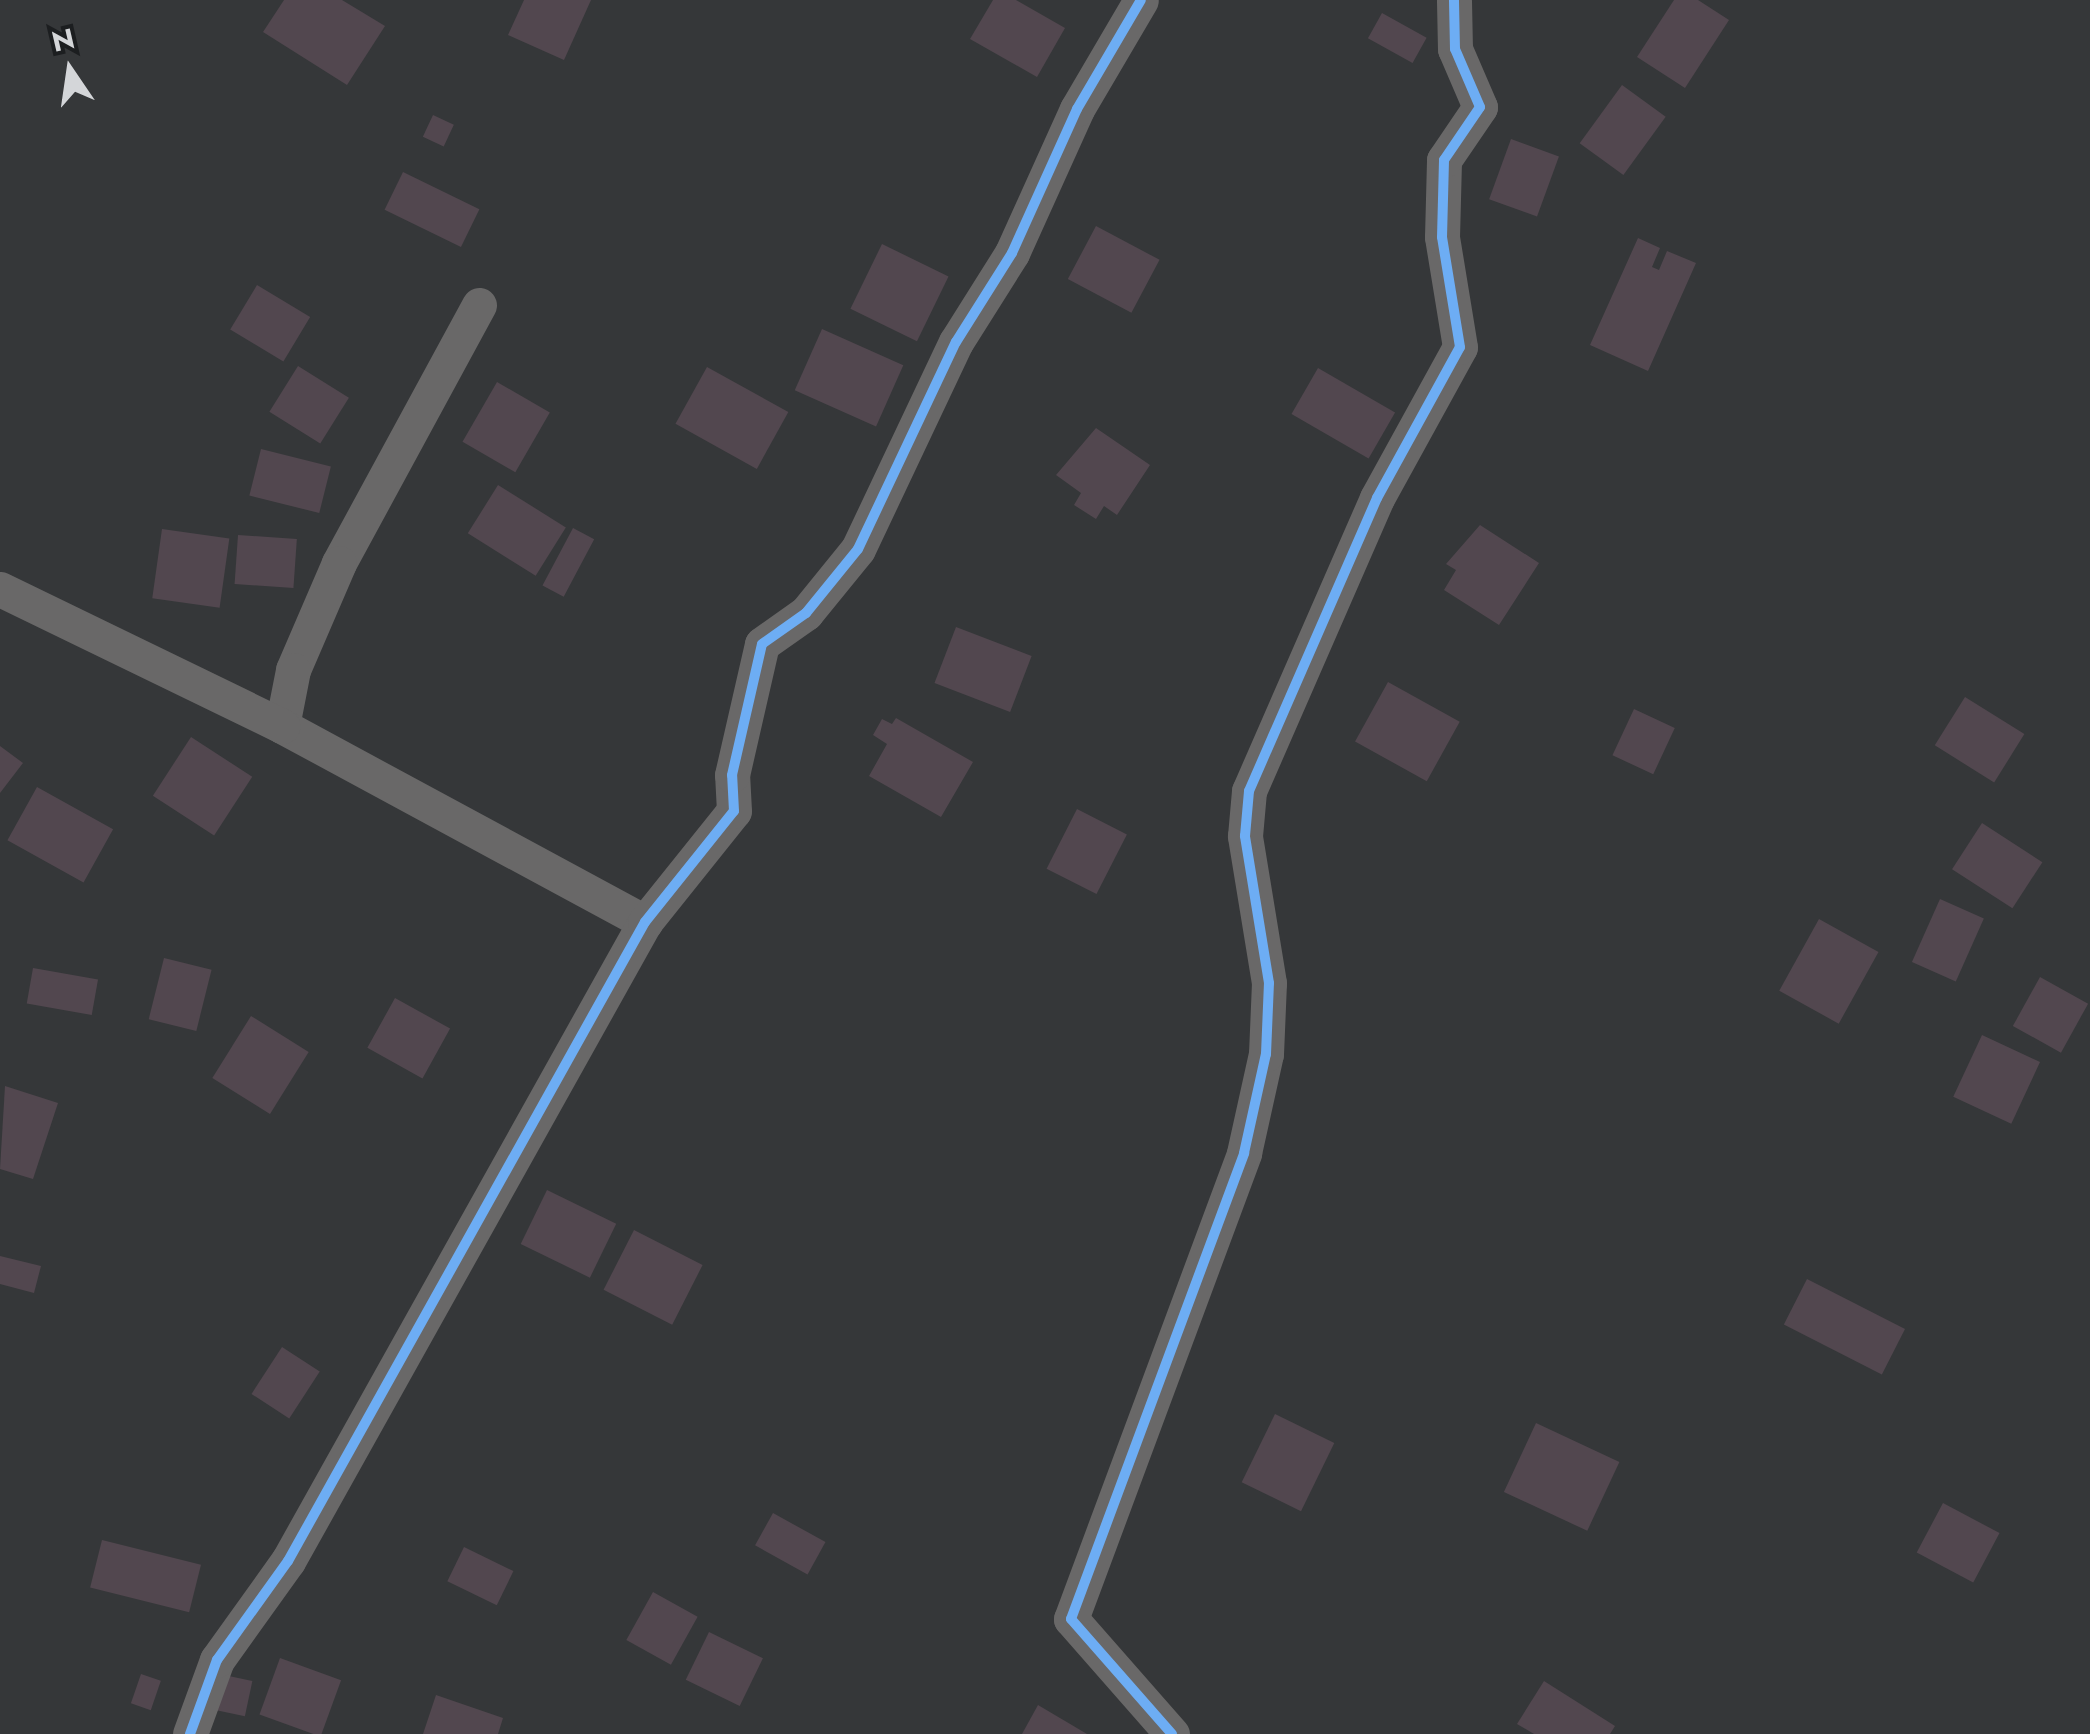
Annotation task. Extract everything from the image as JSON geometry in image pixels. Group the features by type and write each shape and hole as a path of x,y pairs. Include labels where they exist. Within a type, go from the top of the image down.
{"street":[{"path":"190,1734 216,1660 288,1562 645,922 734,811 732,775 762,644 806,614 858,548 956,342 1012,253 1078,108 1141,0"},
{"path":"1172,1734 1071,1619 1244,1153 1263,1071 1269,984 1245,836 1250,791 1377,498 1460,347 1442,237 1444,160 1480,107 1455,49 1454,0"},
{"path":"282,726 292,670 338,563 479,305"},
{"path":"0,589 282,726 437,816 645,922"}],"building":[{"path":"284,0 342,0 385,26 347,85 263,32"},
{"path":"524,0 591,0 564,60 508,35"},
{"path":"993,0 1016,0 1065,28 1037,77 970,39"},
{"path":"1674,0 1698,0 1729,20 1685,88 1637,57"},
{"path":"1382,13 1427,38 1413,63 1368,38"},
{"path":"1622,85 1666,117 1623,175 1580,143"},
{"path":"433,115 454,125 444,146 423,137"},
{"path":"1511,139 1559,156 1537,217 1489,199"},
{"path":"403,172 479,209 461,247 385,210"},
{"path":"1096,226 1160,260 1131,313 1068,279"},
{"path":"1638,238 1660,248 1652,267 1659,270 1667,251 1696,263 1648,371 1590,345"},
{"path":"882,244 949,276 917,341 850,309"},
{"path":"257,285 310,317 283,362 230,330"},
{"path":"822,329 903,365 876,426 795,390"},
{"path":"298,366 349,398 320,444 269,412"},
{"path":"707,367 788,412 757,469 675,424"},
{"path":"1318,368 1395,412 1369,458 1292,414"},
{"path":"497,382 550,412 515,472 462,442"},
{"path":"1096,428 1150,465 1117,515 1104,506 1096,519 1074,505 1081,493 1056,475"},
{"path":"261,449 331,466 319,513 249,496"},
{"path":"498,485 566,527 536,576 468,533"},
{"path":"1480,525 1539,563 1499,625 1444,590 1456,570 1446,564"},
{"path":"573,528 594,539 564,597 542,585"},
{"path":"162,529 229,538 220,608 152,598"},
{"path":"238,535 297,539 293,588 235,584"},
{"path":"956,627 1032,656 1010,712 934,683"},
{"path":"1388,682 1460,722 1427,781 1355,741"},
{"path":"1965,697 2024,734 1994,782 1935,745"},
{"path":"1634,709 1675,728 1653,774 1612,755"},
{"path":"896,718 973,762 941,817 869,776 887,744 873,735 882,719 892,724"},
{"path":"191,737 252,777 214,835 153,796"},
{"path":"0,746 23,763 0,793"},
{"path":"37,787 113,829 84,883 7,840"},
{"path":"1077,809 1127,834 1096,894 1047,869"},
{"path":"1982,823 2042,862 2012,908 1952,869"},
{"path":"1940,899 1984,919 1956,982 1912,962"},
{"path":"1819,919 1878,952 1839,1024 1779,991"},
{"path":"164,958 212,970 196,1031 149,1019"},
{"path":"33,968 98,979 92,1015 27,1003"},
{"path":"2040,977 2088,1004 2061,1053 2013,1026"},
{"path":"395,998 450,1029 422,1078 367,1048"},
{"path":"251,1016 309,1052 270,1114 212,1078"},
{"path":"1982,1035 2040,1062 2011,1124 1953,1097"},
{"path":"5,1086 58,1103 33,1179 0,1169"},
{"path":"547,1190 616,1224 590,1278 521,1244"},
{"path":"634,1230 703,1265 672,1325 604,1290"},
{"path":"0,1256 41,1266 34,1293 0,1284"},
{"path":"1807,1279 1905,1329 1882,1374 1784,1324"},
{"path":"282,1347 320,1372 289,1418 252,1394"},
{"path":"1275,1414 1334,1443 1301,1511 1242,1482"},
{"path":"1536,1423 1619,1462 1587,1531 1504,1492"},
{"path":"1943,1503 2000,1533 1973,1582 1917,1552"},
{"path":"773,1513 825,1542 808,1574 755,1545"},
{"path":"102,1540 201,1565 189,1612 90,1588"},
{"path":"464,1547 513,1571 497,1605 447,1581"},
{"path":"653,1592 698,1617 671,1665 626,1640"},
{"path":"709,1632 763,1658 740,1706 686,1680"},
{"path":"280,1658 341,1680 322,1734 259,1714"},
{"path":"141,1674 161,1681 151,1710 131,1703"},
{"path":"224,1675 252,1681 245,1716 217,1710"},
{"path":"1544,1681 1615,1726 1610,1734 1534,1734 1517,1724"},
{"path":"436,1695 503,1718 498,1734 423,1734"},
{"path":"1038,1705 1087,1734 1022,1734"}],"cycle path":[{"path":"190,1734 217,1660 288,1561 645,922 734,811 732,775 762,644 806,613 858,549 956,342 1012,253 1077,109 1141,0"},
{"path":"1172,1734 1071,1619 1244,1153 1266,1054 1269,983 1245,836 1249,791 1377,498 1460,347 1442,237 1444,160 1480,107 1455,49 1454,0"}]}
